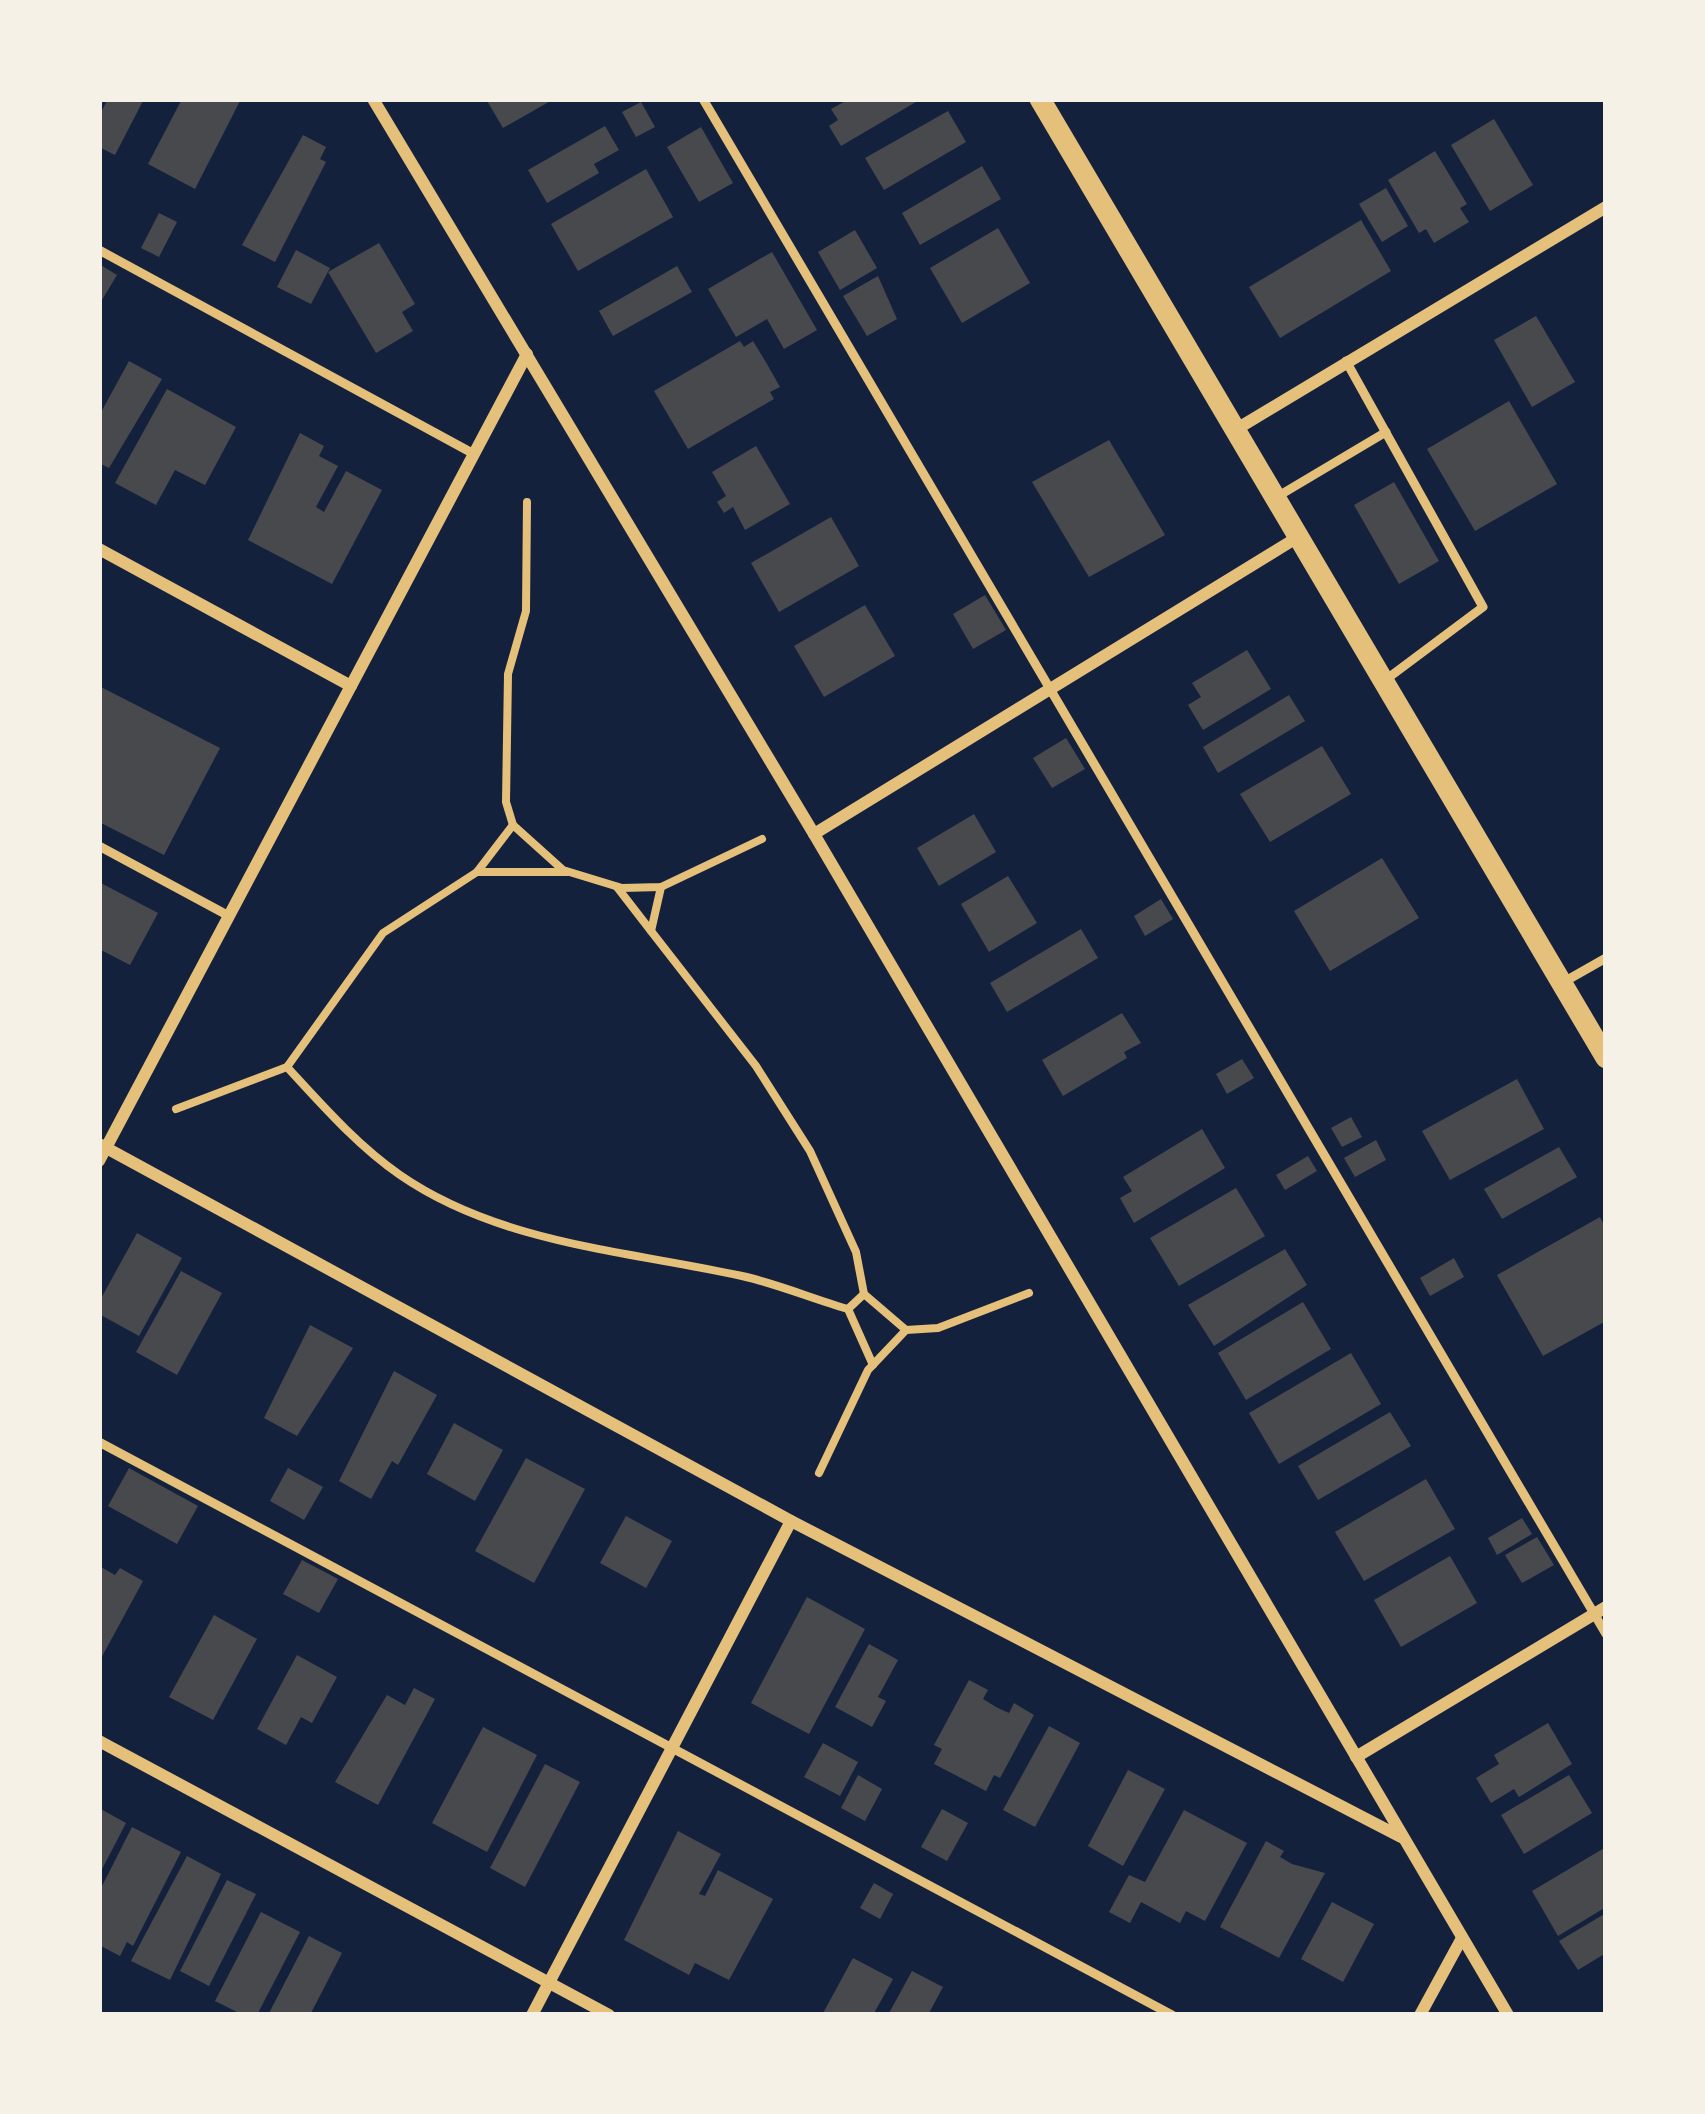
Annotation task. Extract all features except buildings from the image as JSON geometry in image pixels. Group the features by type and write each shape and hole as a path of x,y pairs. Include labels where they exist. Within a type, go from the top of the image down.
{"street":[{"path":"374,99 814,834 1508,2015"},
{"path":"1040,99 1606,1058"},
{"path":"1235,430 1606,207"},
{"path":"527,354 101,1151 791,1521 1401,1837"},
{"path":"814,834 1298,537"},
{"path":"99,549 351,686"},
{"path":"532,2015 791,1521"},
{"path":"1356,1757 1600,1611"},
{"path":"99,1741 609,2015"},
{"path":"1420,2015 1462,1938"}],"lane":[{"path":"704,99 1600,1611 1606,1634"},
{"path":"99,250 474,454"},
{"path":"1346,362 1483,607 1384,681"},
{"path":"1275,498 1386,432"},
{"path":"99,846 229,916"},
{"path":"1562,983 1606,958"},
{"path":"99,1442 1172,2015"}],"path":[{"path":"527,502 526,611 508,674 506,802 513,825 568,872"},
{"path":"176,1109 287,1067 383,933 477,872 513,825"},
{"path":"477,872 568,872 617,887 661,887 762,838"},
{"path":"617,887 756,1066 809,1151 856,1252 864,1294 906,1330"},
{"path":"651,931 661,887"},
{"path":"287,1067 352,1137 402,1177 478,1216 583,1246 750,1278 848,1310 873,1365"},
{"path":"819,1473 873,1365 906,1330 938,1328 1029,1293"},
{"path":"848,1310 864,1294"}]}
